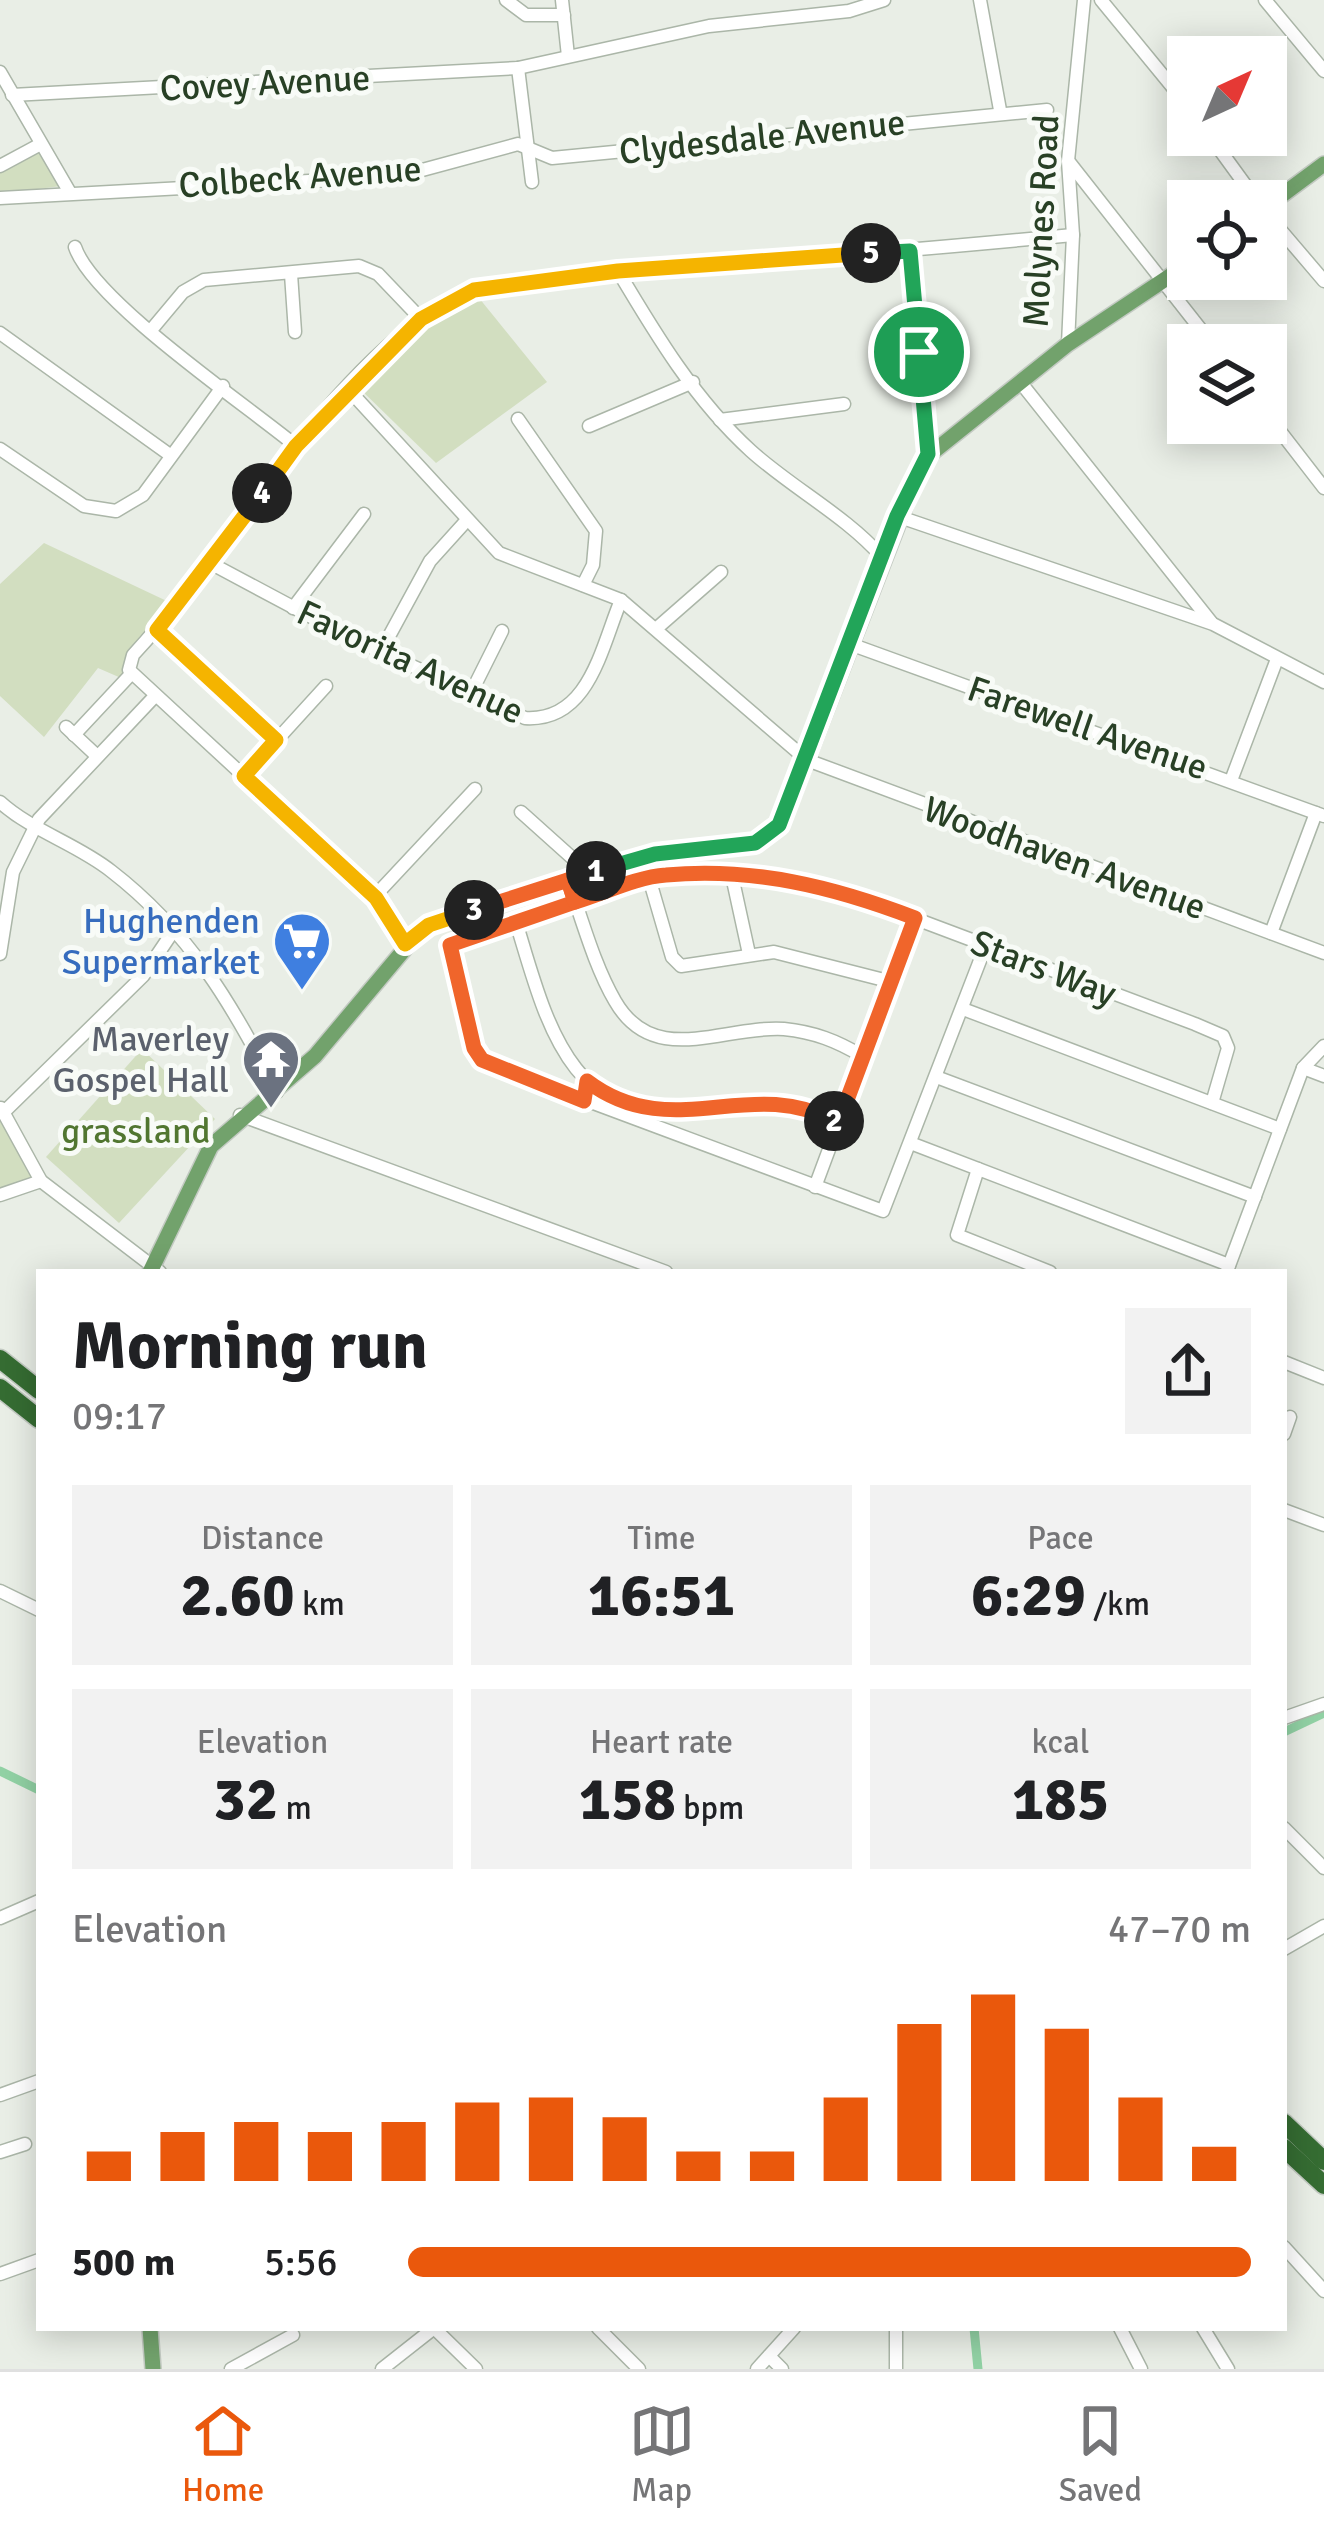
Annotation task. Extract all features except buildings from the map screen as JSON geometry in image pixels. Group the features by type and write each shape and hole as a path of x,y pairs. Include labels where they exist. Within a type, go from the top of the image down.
{"highway":[{"path":"0,1359 36,1388"},
{"path":"0,1388 36,1417"},
{"path":"1287,2126 1324,2161"},
{"path":"1287,2151 1324,2185"}],"main road":[{"path":"1287,193 1324,164"},
{"path":"1068,344 1167,280"},
{"name":"Molynes Road","path":"155,1269 211,1146 240,1115 278,1092 315,1056 405,944 441,920 655,854 765,838 779,825 897,516 928,454 1068,344"},
{"path":"149,2331 153,2369"}],"street":[{"path":"506,0 526,15 563,8 568,56"},
{"name":"Covey Avenue","path":"12,95 518,68 709,26 850,11 884,0"},
{"path":"980,0 1000,110"},
{"name":"Molynes Road","path":"1068,344 1072,235 1068,161 1084,0"},
{"path":"1101,0 1167,80"},
{"path":"1265,0 1324,70"},
{"path":"518,68 532,182"},
{"path":"0,72 69,191"},
{"name":"Clydesdale Avenue","path":"527,145 553,158 1000,110 1047,110"},
{"path":"0,166 39,145"},
{"name":"Colbeck Avenue","path":"0,198 400,176 527,145"},
{"path":"1068,161 1197,324"},
{"path":"405,944 374,896 131,674 129,662 212,564 296,446 348,389 421,319 474,290 618,271 1072,235"},
{"path":"1287,236 1324,281"},
{"path":"75,247 85,272 296,446"},
{"path":"910,251 928,454"},
{"path":"152,329 194,284 368,268 421,319"},
{"path":"618,271 662,346 721,420 790,484 863,536 881,557"},
{"path":"291,274 295,332"},
{"path":"0,333 170,455"},
{"path":"589,426 693,382"},
{"path":"1021,383 1213,625"},
{"path":"0,449 84,506 101,511 131,506 223,386"},
{"path":"348,389 499,553 621,600 807,760"},
{"path":"721,420 844,404"},
{"path":"518,419 596,531 593,565 583,585"},
{"path":"1287,440 1324,488"},
{"path":"293,608 364,514"},
{"path":"897,516 1213,625 1324,682"},
{"path":"380,651 439,549 466,520"},
{"name":"Favorita Avenue","path":"212,564 380,651 525,718 568,709 589,677 621,600"},
{"path":"658,628 721,572"},
{"path":"157,630 276,740"},
{"path":"471,693 502,631"},
{"name":"Farewell Avenue","path":"850,644 1232,778 1320,814"},
{"path":"1232,778 1276,659"},
{"path":"98,756 70,731 131,674"},
{"path":"244,776 326,686"},
{"path":"0,954 14,872 38,822 155,696"},
{"name":"Woodhaven Avenue","path":"807,760 1324,953"},
{"path":"374,896 475,789"},
{"path":"0,802 108,868 176,927 228,997 278,1092"},
{"path":"521,812 590,873"},
{"path":"1271,933 1320,814"},
{"path":"732,876 749,954"},
{"name":"Stars Way","path":"584,1101 482,1060 474,1048 450,945 650,878 732,876 806,882 915,918 1222,1036 1228,1048 1212,1103"},
{"path":"650,878 677,964 749,954 800,956 892,982"},
{"path":"568,880 615,1003 646,1033 677,1043 781,1029 832,1038 862,1055"},
{"path":"815,1186 915,918"},
{"path":"516,922 552,1037 587,1081 631,1104 681,1114 774,1100 812,1109 838,1124"},
{"path":"152,1269 41,1180 2,1110 142,976 176,927"},
{"path":"587,1081 584,1101 889,1209 986,945"},
{"path":"963,1009 1280,1129"},
{"path":"913,1144 1228,1269 1303,1068 1324,1046"},
{"path":"1303,1068 1324,1076"},
{"path":"939,1078 1255,1197"},
{"path":"677,1137 681,1114"},
{"path":"240,1115 658,1269"},
{"path":"978,1169 957,1234 1043,1269"},
{"path":"0,1195 41,1180"},
{"path":"1287,1363 1324,1378"},
{"path":"1287,1426 1290,1417"},
{"path":"1287,1511 1324,1525"},
{"path":"0,1591 36,1609"},
{"path":"1287,1717 1324,1705"},
{"path":"1287,1831 1324,1868"},
{"path":"0,1918 36,1902"},
{"path":"1287,1946 1324,1926"},
{"path":"0,2096 36,2082"},
{"path":"0,2152 25,2144"},
{"path":"1287,2251 1324,2291"},
{"path":"0,2274 36,2261"},
{"path":"382,2369 430,2331"},
{"path":"437,2331 476,2369"},
{"path":"601,2331 639,2369"},
{"path":"611,2340 619,2331"},
{"path":"758,2369 791,2331"},
{"path":"896,2331 896,2369"},
{"path":"1122,2331 1142,2369"},
{"path":"1205,2331 1228,2369"},
{"path":"231,2369 293,2335"},
{"path":"769,2356 782,2369"}],"green space":[{"path":"37,150 61,186 0,194 0,169"},
{"path":"475,293 547,382 436,463 358,387 422,322"},
{"path":"44,543 171,603 125,659 121,678 98,668 44,737 0,696 0,584"},
{"name":"grassland","path":"142,1049 215,1119 119,1223 46,1157"},
{"path":"0,1107 41,1181 0,1195"}],"waterway":[{"path":"1287,1731 1324,1713"},
{"path":"0,1771 36,1789"},
{"path":"974,2331 978,2369"}],"place":[{"name":"Hughenden Supermarket","path":"302,992"},
{"name":"Maverley Gospel Hall","path":"271,1110"}],"route":[{"path":"919,352 910,251 618,271 474,290 421,319 348,389 296,446 212,564 157,630 276,740 244,776 376,898 405,944 441,920 568,880 575,902 668,874 790,879 847,892 915,918 838,1124 812,1109 774,1100 687,1113 653,1110 616,1098 587,1081 584,1101 486,1063 474,1048 449,955 454,941 575,902 568,880 655,854 755,843 779,825 897,516 928,454 919,352"}]}
